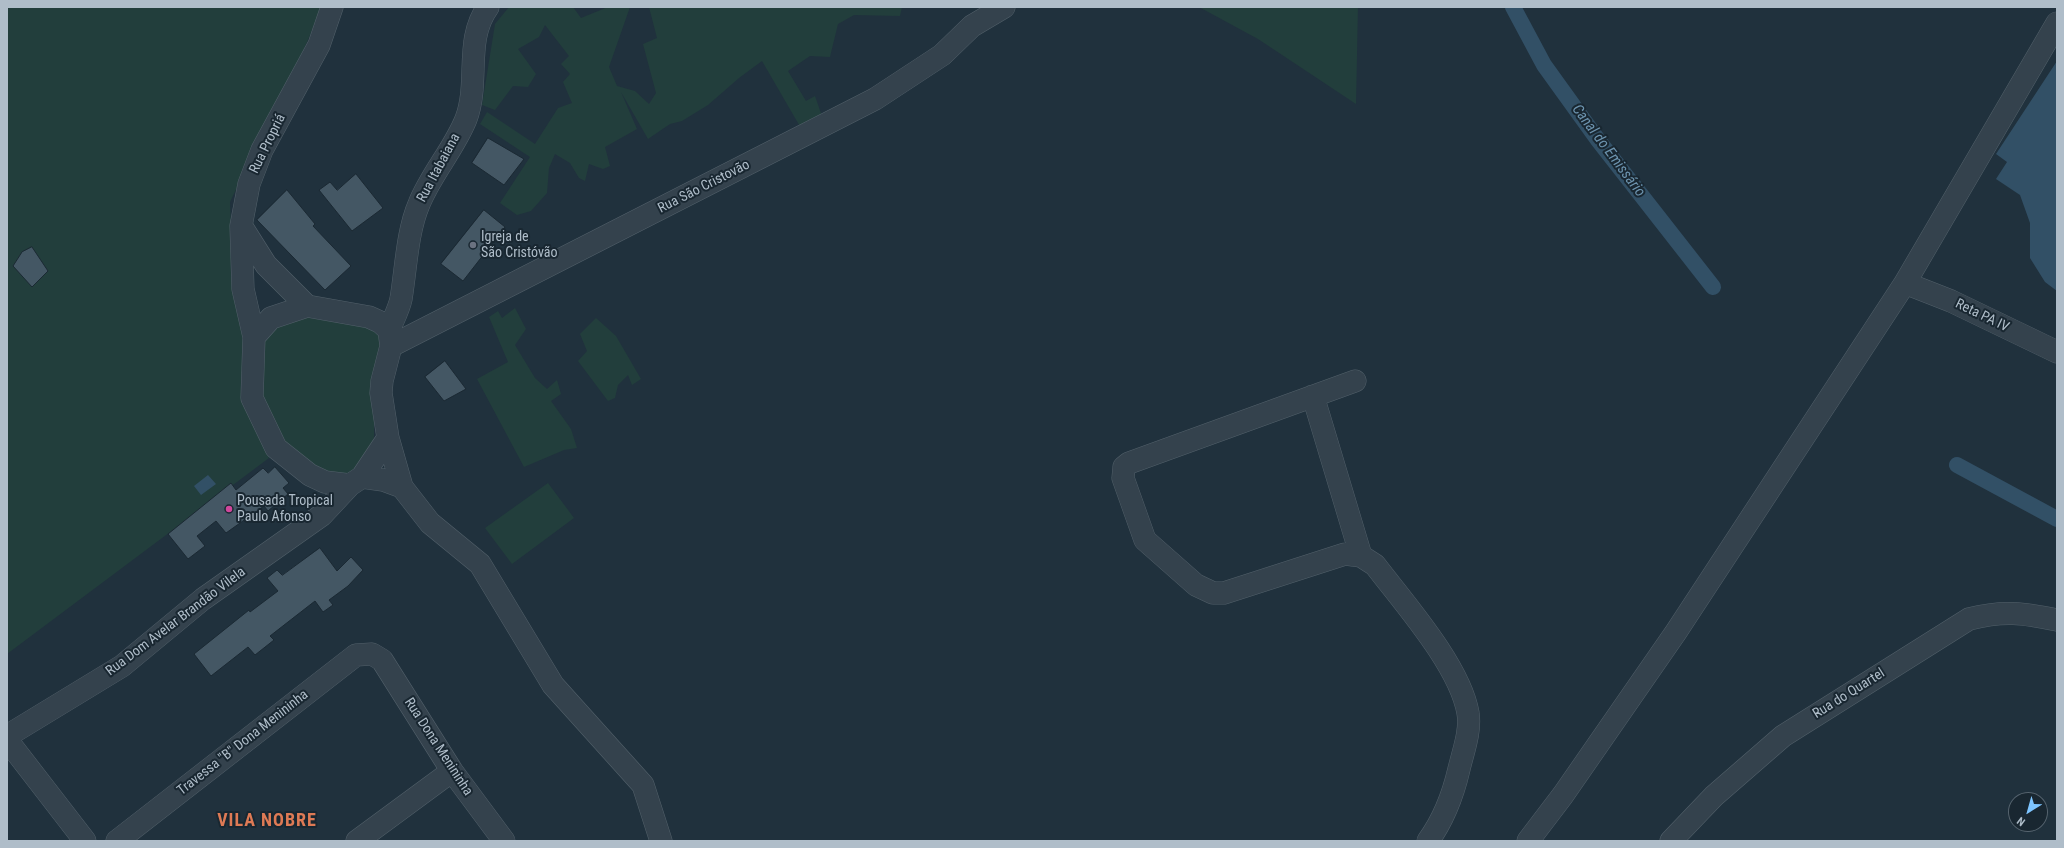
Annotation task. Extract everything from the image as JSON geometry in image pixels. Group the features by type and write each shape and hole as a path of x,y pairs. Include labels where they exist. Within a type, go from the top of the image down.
{"street":[{"name":"Rua Propriá","path":"332,7 319,45 262,150 249,184 241,226 243,289 254,337 252,398 276,448 310,475 325,482 383,480 402,487"},
{"name":"Rua Itabaiana","path":"402,487 388,438 381,393 382,381 390,338 401,300 405,260 419,204 466,119 472,95 474,40 484,13 488,7"},
{"name":"Rua São Cristovão","path":"390,338 875,99 942,55 972,26 1004,7"},
{"path":"1528,841 1563,795 1680,625 1905,283 2057,23"},
{"path":"241,226 266,265 307,306"},
{"name":"Reta PA IV","path":"1905,283 1951,301 2057,352"},
{"path":"254,337 271,318 307,306 369,317 380,322 390,338"},
{"path":"1355,381 1129,463 1124,467 1123,478 1145,540 1196,585 1213,593 1224,593 1345,554 1361,556 1375,565 1438,649 1463,694 1468,714 1466,739 1454,790 1439,826 1428,841"},
{"path":"1313,396 1361,556"},
{"name":"Rua Dom Avelar Brandão Vilela","path":"7,736 122,666 203,599 322,515 356,481 388,438"},
{"path":"310,475 322,515"},
{"path":"402,487 430,523 480,564 553,685 643,785 661,841"},
{"name":"Rua do Quartel","path":"1671,841 1714,796 1783,736 1969,619 1992,613 2019,612 2057,620"},
{"name":"Rua Dona Menininha","path":"372,654 382,660 452,771 504,841"},
{"name":"Travessa \"B\" Dona Menininha","path":"117,841 356,655 372,654"},
{"path":"7,740 85,841"},
{"path":"357,841 452,771"}],"green space":[{"path":"7,7 322,7 304,49 230,202 233,279 243,340 243,401 269,458 7,654"},
{"path":"509,7 573,7 581,18 608,7 630,7 609,67 617,86 635,91 649,104 656,93 643,44 657,38 649,7 902,7 900,16 854,15 838,24 830,57 810,56 788,71 806,101 815,96 823,119 802,130 762,61 739,78 708,105 682,121 670,124 648,139 621,92 637,129 605,147 610,166 603,169 589,164 585,181 579,178 570,163 555,154 549,168 547,193 531,211 517,215 500,203 530,157 480,124 487,112 535,144 558,108 572,103 563,82 570,74 561,64 569,56 545,25 539,37 518,49 536,74 528,87 513,86 495,110 482,105 495,24"},
{"path":"1199,7 1358,7 1356,104 1258,39"},
{"path":"515,308 526,329 515,345 535,378 547,389 557,380 561,394 551,401 571,429 577,448 564,450 524,467 477,379 508,362 489,317 498,311 502,318"},
{"path":"295,316 331,321 358,322 382,333 374,408 374,436 370,459 356,474 320,474 279,438 265,419 258,345 273,326"},
{"path":"596,318 616,336 641,379 632,385 628,375 618,385 615,398 608,401 578,361 587,351 580,334"},
{"path":"548,483 574,518 512,564 485,528"}],"water":[{"path":"2057,61 2057,291 2045,282 2030,258 2030,223 2020,195 1996,179 2007,162 1996,154"},
{"path":"208,475 216,484 201,495 194,486"}],"building":[{"path":"488,138 524,159 504,185 472,163"},
{"path":"356,174 383,208 352,231 319,190 330,182 337,190"},
{"path":"287,190 315,224 313,226 351,266 325,290 257,220"},
{"name":"Igreja de São Cristóvão","path":"484,210 505,227 463,281 441,264"},
{"path":"32,247 48,271 32,287 13,266 22,252"},
{"path":"445,361 466,389 444,401 425,377"},
{"path":"275,467 289,483 283,488 288,494 268,511 264,506 226,533 216,521 197,536 205,546 188,559 168,534 231,483 236,490 263,468 268,473"},
{"path":"320,548 337,571 351,557 363,570 348,586 329,600 333,605 323,612 315,601 270,636 274,640 255,655 248,647 211,676 194,654 249,610 250,612 278,591 267,578 277,570 282,575"}],"waterway":[{"name":"Canal do Emissário","path":"1513,7 1544,65 1598,140 1713,287"},
{"name":"Canal do Emissário","path":"1957,465 2057,519"}],"place":[{"name":"Igreja de São Cristóvão","path":"473,245"},
{"name":"Pousada Tropical Paulo Afonso","path":"229,509"}],"district":[{"name":"VILA NOBRE","path":"267,821"}]}
